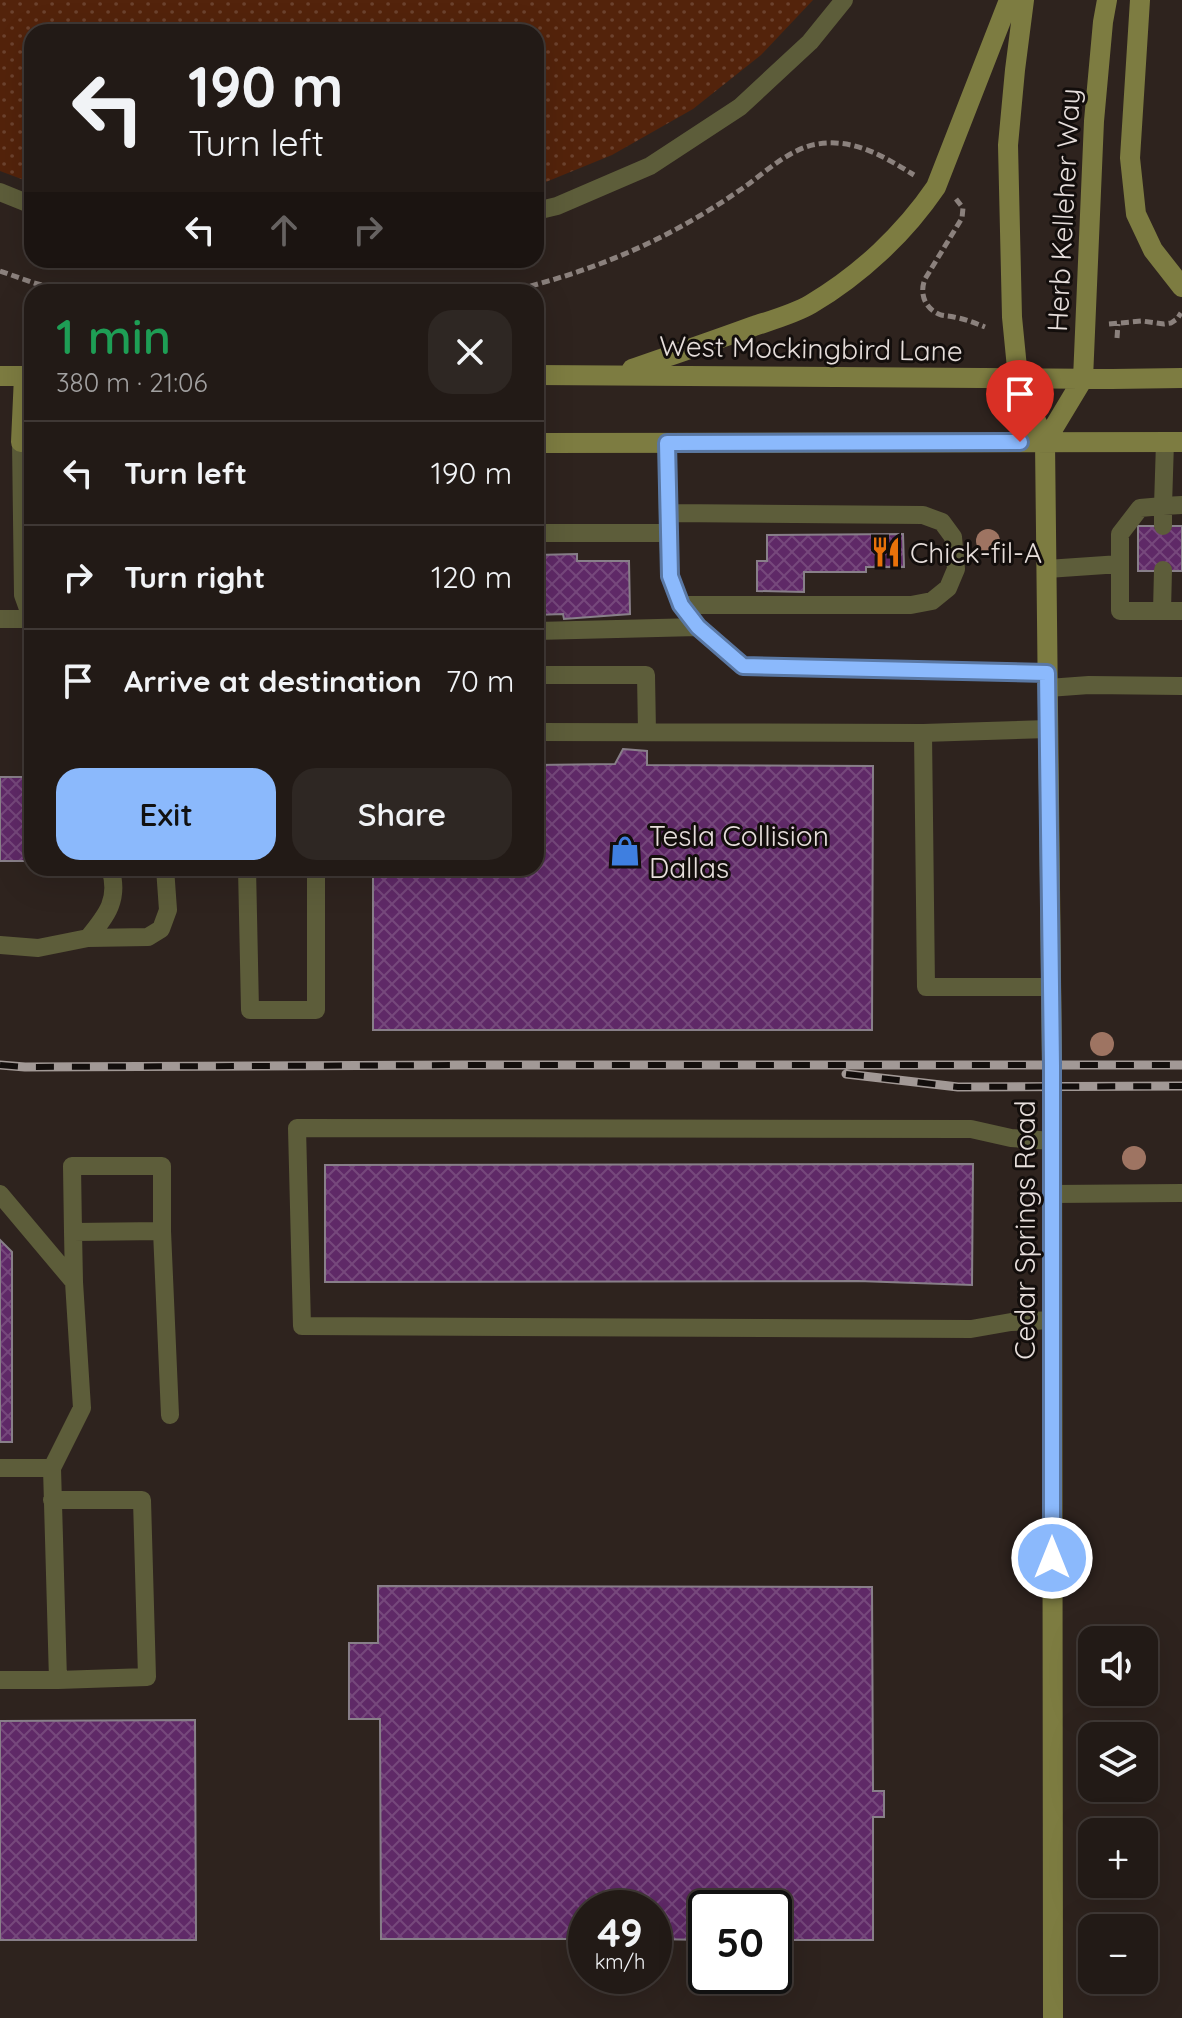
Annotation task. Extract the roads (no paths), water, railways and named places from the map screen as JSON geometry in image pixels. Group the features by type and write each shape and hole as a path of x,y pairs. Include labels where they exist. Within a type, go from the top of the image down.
{"main road":[{"path":"615,374 809,305 856,273 896,237 936,187 1009,0"},
{"name":"Herb Kelleher Way","path":"1024,0 1008,145 1012,317 1018,378 1045,442"},
{"name":"Herb Kelleher Way","path":"1045,442 1083,379 1094,121 1107,0"},
{"path":"1140,0 1130,158 1136,214 1153,250 1182,287"},
{"name":"West Mockingbird Lane","path":"544,375 1182,378"},
{"path":"0,376 24,376"},
{"path":"18,442 24,402"},
{"name":"Cedar Springs Road","path":"1045,442 1052,1141 1053,2018"},
{"path":"544,443 1173,442"}],"lane":[{"path":"544,209 650,166 740,107 810,42 844,0"},
{"path":"0,192 24,202"},
{"path":"18,442 24,598"},
{"path":"1163,526 1173,442"},
{"path":"667,443 670,576 681,605 698,627 743,666 1048,680 1089,685 1182,686"},
{"path":"1182,505 1140,508 1120,534 1120,611 1182,611"},
{"path":"668,513 923,515 942,522 953,537 956,569 948,588 932,601 911,605 681,605"},
{"path":"544,533 668,533"},
{"path":"1047,569 1120,564"},
{"path":"1162,611 1163,570"},
{"path":"0,619 24,619"},
{"path":"544,631 698,627"},
{"path":"544,675 646,675 647,732"},
{"path":"544,732 923,733 1048,729"},
{"path":"923,733 926,987 1051,987"},
{"path":"88,938 110,910 115,883 113,876"},
{"path":"0,945 38,948 88,938 148,937 161,929 168,910 166,876"},
{"path":"247,876 250,1010 316,1010 316,876"},
{"path":"1052,1141 1011,1138 971,1129 297,1128 302,1326 971,1329 1011,1322 1052,1320"},
{"path":"58,1680 52,1468 82,1408 74,1282 72,1166 162,1166 170,1415"},
{"path":"1052,1194 1182,1193"},
{"path":"0,1194 74,1282"},
{"path":"73,1232 162,1231"},
{"path":"0,1468 52,1468"},
{"path":"0,1680 147,1677 142,1500 52,1500"}],"railway":[{"path":"0,1065 1182,1065"},
{"path":"846,1074 958,1087 1182,1086"}],"place":[{"name":"Chick-fil-A","path":"886,552"},
{"name":"Tesla Collision Dallas","path":"625,851"}]}
